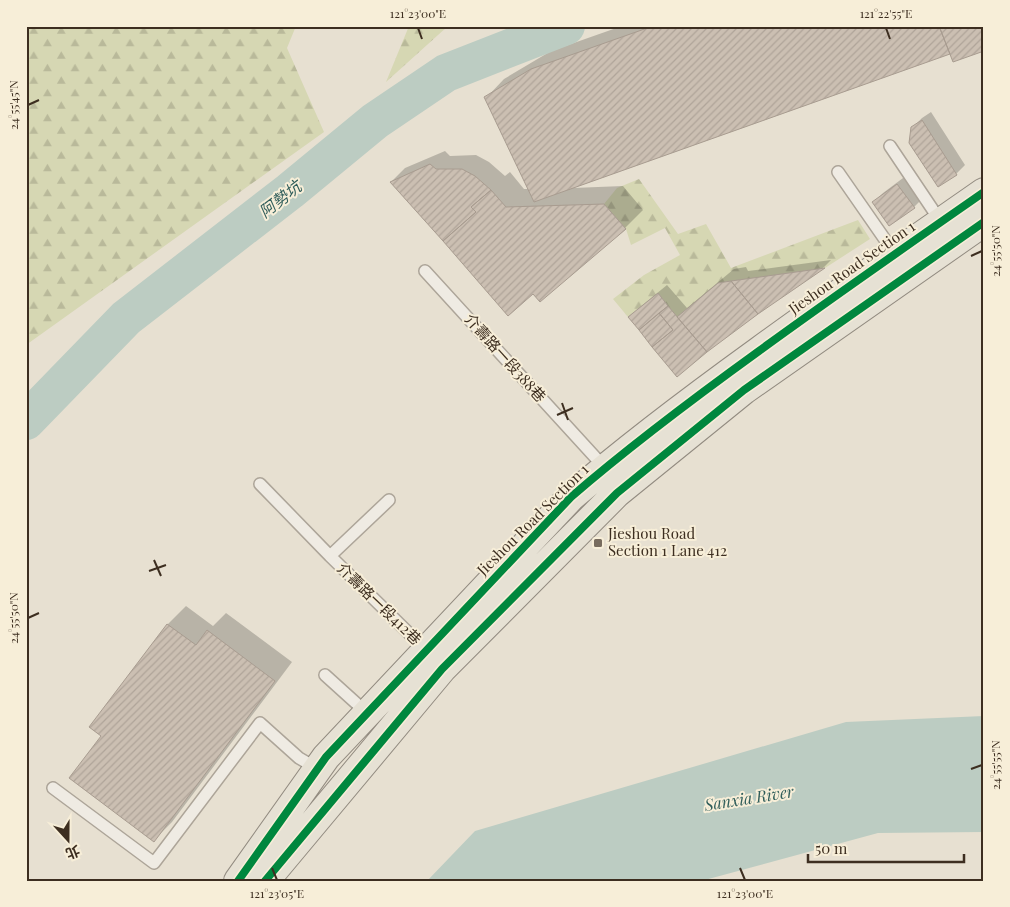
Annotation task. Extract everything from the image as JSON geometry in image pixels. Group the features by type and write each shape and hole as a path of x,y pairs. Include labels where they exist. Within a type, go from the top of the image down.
{"main road":[{"name":"Jieshou Road Section 1","path":"265,881 434,659 571,497 696,397 826,302 984,192"},
{"name":"Jieshou Road Section 1","path":"238,881 326,757 367,713 434,659 617,493 744,390 984,222"}],"lane":[{"path":"890,146 941,222"},
{"path":"838,172 895,254"},
{"name":"介壽路一段388巷","path":"425,271 605,468"},
{"path":"260,484 330,556"},
{"name":"介壽路一段412巷","path":"390,500 330,556 434,659"},
{"path":"325,675 367,713"},
{"path":"53,788 154,863 260,723 299,758 318,769"}],"green space":[{"path":"26,26 296,26 287,48 324,132 26,345"},
{"path":"409,26 448,26 386,82"},
{"path":"639,179 678,234 706,224 731,268 858,220 870,239 825,268 718,283 677,317 658,293 628,317 613,299 644,275 680,255 665,228 631,245 626,229 604,204 617,188"}],"water":[{"name":"Sanxia River","path":"984,716 984,832 878,833 701,881 427,881 475,831 846,722"}],"building":[{"path":"653,26 939,26 950,54 534,202 484,97 531,69"},
{"path":"939,26 984,26 984,51 953,62"},
{"path":"922,120 957,175 938,187 909,143 911,127"},
{"path":"430,164 436,169 462,169 475,176 491,190 471,207 476,212 443,241 390,182"},
{"path":"897,184 915,208 889,226 872,202"},
{"path":"491,190 506,207 604,204 626,229 540,302 533,294 508,316 443,241 476,212 471,207"},
{"path":"825,268 758,314 731,281"},
{"path":"731,281 758,314 707,352 677,317 718,283"},
{"path":"658,293 668,306 639,330 628,317"},
{"path":"668,306 707,352 677,377 652,347 673,330 659,313"},
{"path":"659,313 673,330 652,347 639,330"},
{"path":"167,624 196,645 207,630 275,681 154,842 69,778 101,736 89,727"}],"waterway":[{"name":"阿勢坑","path":"26,421 126,318 290,191 375,121 446,73 566,26"}],"cycle path":[{"path":"238,881 326,757 571,497 640,440 711,386 984,192"},
{"path":"265,881 442,669 617,493 744,390 984,222"}],"place":[{"name":"Jieshou Road Section 1 Lane 412","path":"598,543"}]}
